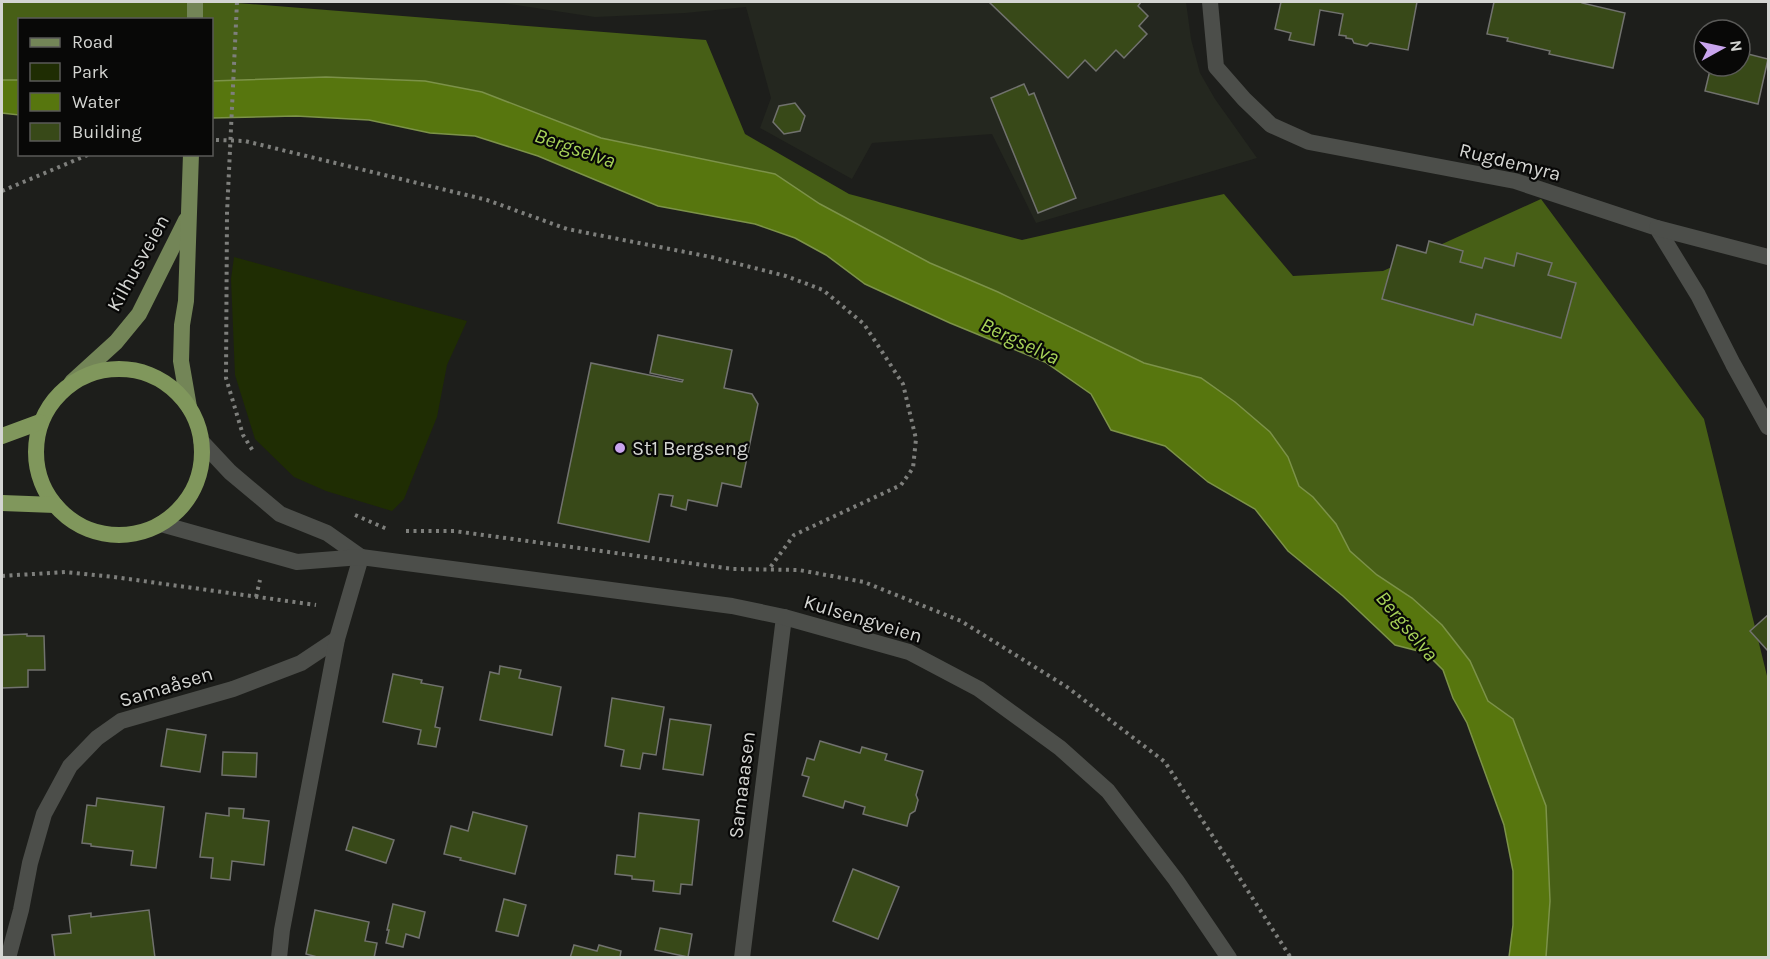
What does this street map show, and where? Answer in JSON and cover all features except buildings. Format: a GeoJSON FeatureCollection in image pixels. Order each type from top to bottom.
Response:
{"type":"FeatureCollection","features":[{"type":"Feature","properties":{"kind":"highway"},"geometry":{"type":"LineString","coordinates":[[123,368],[149,374],[172,387],[189,408],[197,424],[201,441],[201,465],[193,489],[179,509],[161,524],[139,533],[116,535],[92,531],[72,521],[55,505],[40,480],[35,451],[40,422],[53,400],[72,382],[97,371],[123,368]]}},
{"type":"Feature","properties":{"kind":"highway"},"geometry":{"type":"LineString","coordinates":[[2,436],[40,422]]}},
{"type":"Feature","properties":{"kind":"highway"},"geometry":{"type":"LineString","coordinates":[[2,503],[55,505]]}},
{"type":"Feature","properties":{"kind":"main road"},"geometry":{"type":"LineString","coordinates":[[195,2],[195,18]]}},
{"type":"Feature","properties":{"kind":"main road","name":"Kilhusveien"},"geometry":{"type":"LineString","coordinates":[[189,408],[181,361],[191,156]]}},
{"type":"Feature","properties":{"kind":"main road","name":"Kilhusveien"},"geometry":{"type":"LineString","coordinates":[[72,382],[116,342],[139,314],[189,214]]}},
{"type":"Feature","properties":{"kind":"street","name":"Rugdemyra"},"geometry":{"type":"LineString","coordinates":[[1210,2],[1216,67],[1271,125],[1309,142],[1515,182],[1657,228],[1768,257]]}},
{"type":"Feature","properties":{"kind":"street"},"geometry":{"type":"LineString","coordinates":[[1657,228],[1698,295],[1768,427]]}},
{"type":"Feature","properties":{"kind":"street","name":"Kulsengveien"},"geometry":{"type":"LineString","coordinates":[[201,441],[230,472],[280,514],[327,533],[361,557]]}},
{"type":"Feature","properties":{"kind":"street","name":"Kulsengveien"},"geometry":{"type":"LineString","coordinates":[[161,524],[297,562],[361,557],[732,606],[784,617],[909,651],[979,689],[1060,748],[1108,791],[1176,880],[1229,957]]}},
{"type":"Feature","properties":{"kind":"street"},"geometry":{"type":"LineString","coordinates":[[279,957],[282,930],[337,639],[361,557]]}},
{"type":"Feature","properties":{"kind":"street","name":"Samaaasen"},"geometry":{"type":"LineString","coordinates":[[742,957],[784,617]]}},
{"type":"Feature","properties":{"kind":"street","name":"Samaåsen"},"geometry":{"type":"LineString","coordinates":[[8,957],[44,814],[70,766],[97,738],[121,721],[233,689],[301,663],[337,639]]}},
{"type":"Feature","properties":{"kind":"path"},"geometry":{"type":"LineString","coordinates":[[237,2],[227,213],[226,378],[243,435],[255,453]]}},
{"type":"Feature","properties":{"kind":"path"},"geometry":{"type":"LineString","coordinates":[[213,140],[245,141],[475,197],[567,229],[711,257],[786,276],[823,290],[864,324],[903,384],[916,439],[913,468],[901,485],[794,535],[768,570]]}},
{"type":"Feature","properties":{"kind":"path"},"geometry":{"type":"LineString","coordinates":[[2,191],[85,156]]}},
{"type":"Feature","properties":{"kind":"path"},"geometry":{"type":"LineString","coordinates":[[352,513],[390,531]]}},
{"type":"Feature","properties":{"kind":"path"},"geometry":{"type":"LineString","coordinates":[[401,531],[454,531]]}},
{"type":"Feature","properties":{"kind":"path"},"geometry":{"type":"LineString","coordinates":[[2,576],[65,572],[346,609]]}},
{"type":"Feature","properties":{"kind":"shaded area"},"geometry":{"type":"Polygon","coordinates":[[[2,2],[224,2],[706,40],[745,134],[849,194],[1022,240],[1224,194],[1293,276],[1383,271],[1541,199],[1704,419],[1768,680],[1768,957],[1546,957],[1550,901],[1548,862],[1513,719],[1488,701],[1470,661],[1412,598],[1377,575],[1350,551],[1336,524],[1313,497],[1299,486],[1288,457],[1270,432],[1235,402],[1201,378],[1144,363],[998,292],[930,263],[820,204],[775,174],[601,138],[482,92],[425,81],[326,77],[213,81],[213,18],[18,18],[18,80],[2,80],[2,2]]]}},
{"type":"Feature","properties":{"kind":"shaded area"},"geometry":{"type":"Polygon","coordinates":[[[496,2],[1186,2],[1191,39],[1200,73],[1215,99],[1257,158],[1036,223],[992,134],[872,143],[852,179],[760,128],[771,98],[746,7],[685,13],[595,17],[496,2]]]}},
{"type":"Feature","properties":{"kind":"green space"},"geometry":{"type":"Polygon","coordinates":[[[234,257],[467,321],[447,365],[437,417],[404,499],[392,511],[326,491],[294,477],[255,439],[235,375],[231,279],[234,257]]]}},
{"type":"Feature","properties":{"kind":"water","name":"Bergselva"},"geometry":{"type":"Polygon","coordinates":[[[326,77],[425,81],[482,92],[601,138],[775,174],[820,204],[930,263],[998,292],[1144,363],[1201,378],[1235,402],[1270,432],[1288,457],[1299,486],[1313,497],[1336,524],[1350,551],[1377,575],[1412,598],[1442,625],[1470,661],[1488,701],[1513,719],[1546,806],[1550,901],[1546,957],[1509,957],[1513,925],[1513,871],[1504,825],[1467,723],[1453,698],[1443,670],[1426,653],[1395,645],[1343,596],[1288,551],[1255,509],[1208,482],[1165,446],[1111,430],[1091,394],[1045,362],[950,323],[865,284],[826,255],[795,238],[755,224],[658,206],[538,156],[475,136],[430,133],[369,120],[296,116],[213,118],[213,81],[326,77]]]}},
{"type":"Feature","properties":{"kind":"water"},"geometry":{"type":"Polygon","coordinates":[[[2,80],[18,80],[18,115],[2,113],[2,80]]]}},
{"type":"Feature","properties":{"kind":"place","name":"St1 Bergseng"},"geometry":{"type":"Point","coordinates":[620,448]}}]}
